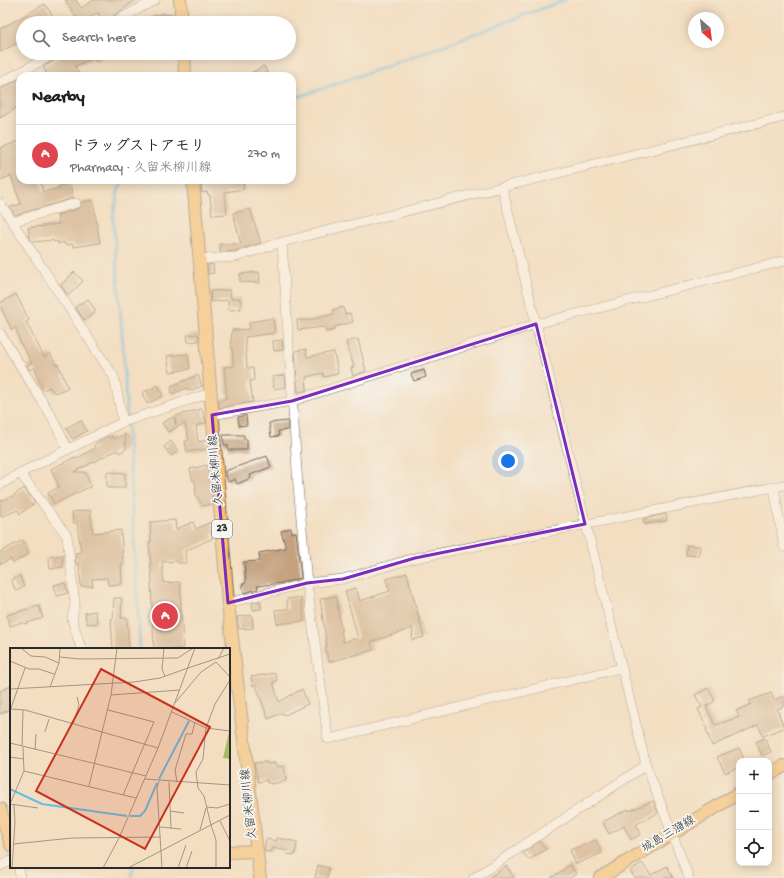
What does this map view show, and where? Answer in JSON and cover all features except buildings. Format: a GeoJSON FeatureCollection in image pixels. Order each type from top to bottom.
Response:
{"type":"FeatureCollection","features":[{"type":"Feature","properties":{"kind":"main road"},"geometry":{"type":"LineString","coordinates":[[180,0],[181,16]]}},
{"type":"Feature","properties":{"kind":"main road"},"geometry":{"type":"LineString","coordinates":[[184,60],[185,72]]}},
{"type":"Feature","properties":{"kind":"main road","name":"久留米柳川線"},"geometry":{"type":"LineString","coordinates":[[193,184],[198,259],[228,603],[260,878]]}},
{"type":"Feature","properties":{"kind":"main road"},"geometry":{"type":"LineString","coordinates":[[772,773],[784,766]]}},
{"type":"Feature","properties":{"kind":"main road","name":"城島三潴線"},"geometry":{"type":"LineString","coordinates":[[600,878],[737,794]]}},
{"type":"Feature","properties":{"kind":"main road"},"geometry":{"type":"LineString","coordinates":[[0,809],[10,842]]}},
{"type":"Feature","properties":{"kind":"main road"},"geometry":{"type":"LineString","coordinates":[[230,852],[256,851]]}},
{"type":"Feature","properties":{"kind":"street"},"geometry":{"type":"LineString","coordinates":[[125,16],[155,0]]}},
{"type":"Feature","properties":{"kind":"street"},"geometry":{"type":"LineString","coordinates":[[21,72],[43,60]]}},
{"type":"Feature","properties":{"kind":"street"},"geometry":{"type":"LineString","coordinates":[[0,83],[16,74]]}},
{"type":"Feature","properties":{"kind":"street"},"geometry":{"type":"LineString","coordinates":[[198,259],[236,257],[282,242],[784,117]]}},
{"type":"Feature","properties":{"kind":"street"},"geometry":{"type":"LineString","coordinates":[[502,187],[646,765],[689,878]]}},
{"type":"Feature","properties":{"kind":"street"},"geometry":{"type":"LineString","coordinates":[[0,203],[114,377],[124,422]]}},
{"type":"Feature","properties":{"kind":"street"},"geometry":{"type":"LineString","coordinates":[[12,222],[76,203]]}},
{"type":"Feature","properties":{"kind":"street"},"geometry":{"type":"LineString","coordinates":[[282,242],[298,486],[307,584],[328,739],[621,668]]}},
{"type":"Feature","properties":{"kind":"street"},"geometry":{"type":"LineString","coordinates":[[212,414],[292,401],[536,324],[784,261]]}},
{"type":"Feature","properties":{"kind":"street"},"geometry":{"type":"LineString","coordinates":[[0,333],[52,417],[67,448]]}},
{"type":"Feature","properties":{"kind":"street"},"geometry":{"type":"LineString","coordinates":[[0,485],[67,448],[124,422],[210,393]]}},
{"type":"Feature","properties":{"kind":"street"},"geometry":{"type":"LineString","coordinates":[[20,473],[67,536],[75,604],[72,620],[81,648]]}},
{"type":"Feature","properties":{"kind":"street"},"geometry":{"type":"LineString","coordinates":[[228,603],[307,584],[343,579],[415,558],[784,485]]}},
{"type":"Feature","properties":{"kind":"street"},"geometry":{"type":"LineString","coordinates":[[774,487],[784,547]]}},
{"type":"Feature","properties":{"kind":"street"},"geometry":{"type":"LineString","coordinates":[[474,878],[646,765]]}},
{"type":"Feature","properties":{"kind":"street"},"geometry":{"type":"LineString","coordinates":[[0,866],[10,861]]}},
{"type":"Feature","properties":{"kind":"street"},"geometry":{"type":"LineString","coordinates":[[19,868],[20,878]]}},
{"type":"Feature","properties":{"kind":"highlighted area"},"geometry":{"type":"Polygon","coordinates":[[[536,324],[585,524],[415,558],[343,579],[307,583],[228,603],[212,415],[292,401],[536,324]]]}},
{"type":"Feature","properties":{"kind":"waterway"},"geometry":{"type":"LineString","coordinates":[[296,98],[402,61],[565,0]]}},
{"type":"Feature","properties":{"kind":"waterway"},"geometry":{"type":"LineString","coordinates":[[122,184],[119,188],[113,216],[123,346],[140,648]]}},
{"type":"Feature","properties":{"kind":"waterway"},"geometry":{"type":"LineString","coordinates":[[131,878],[133,868]]}},
{"type":"Feature","properties":{"kind":"place","name":"ドラッグストアモリ"},"geometry":{"type":"Point","coordinates":[165,616]}}]}
